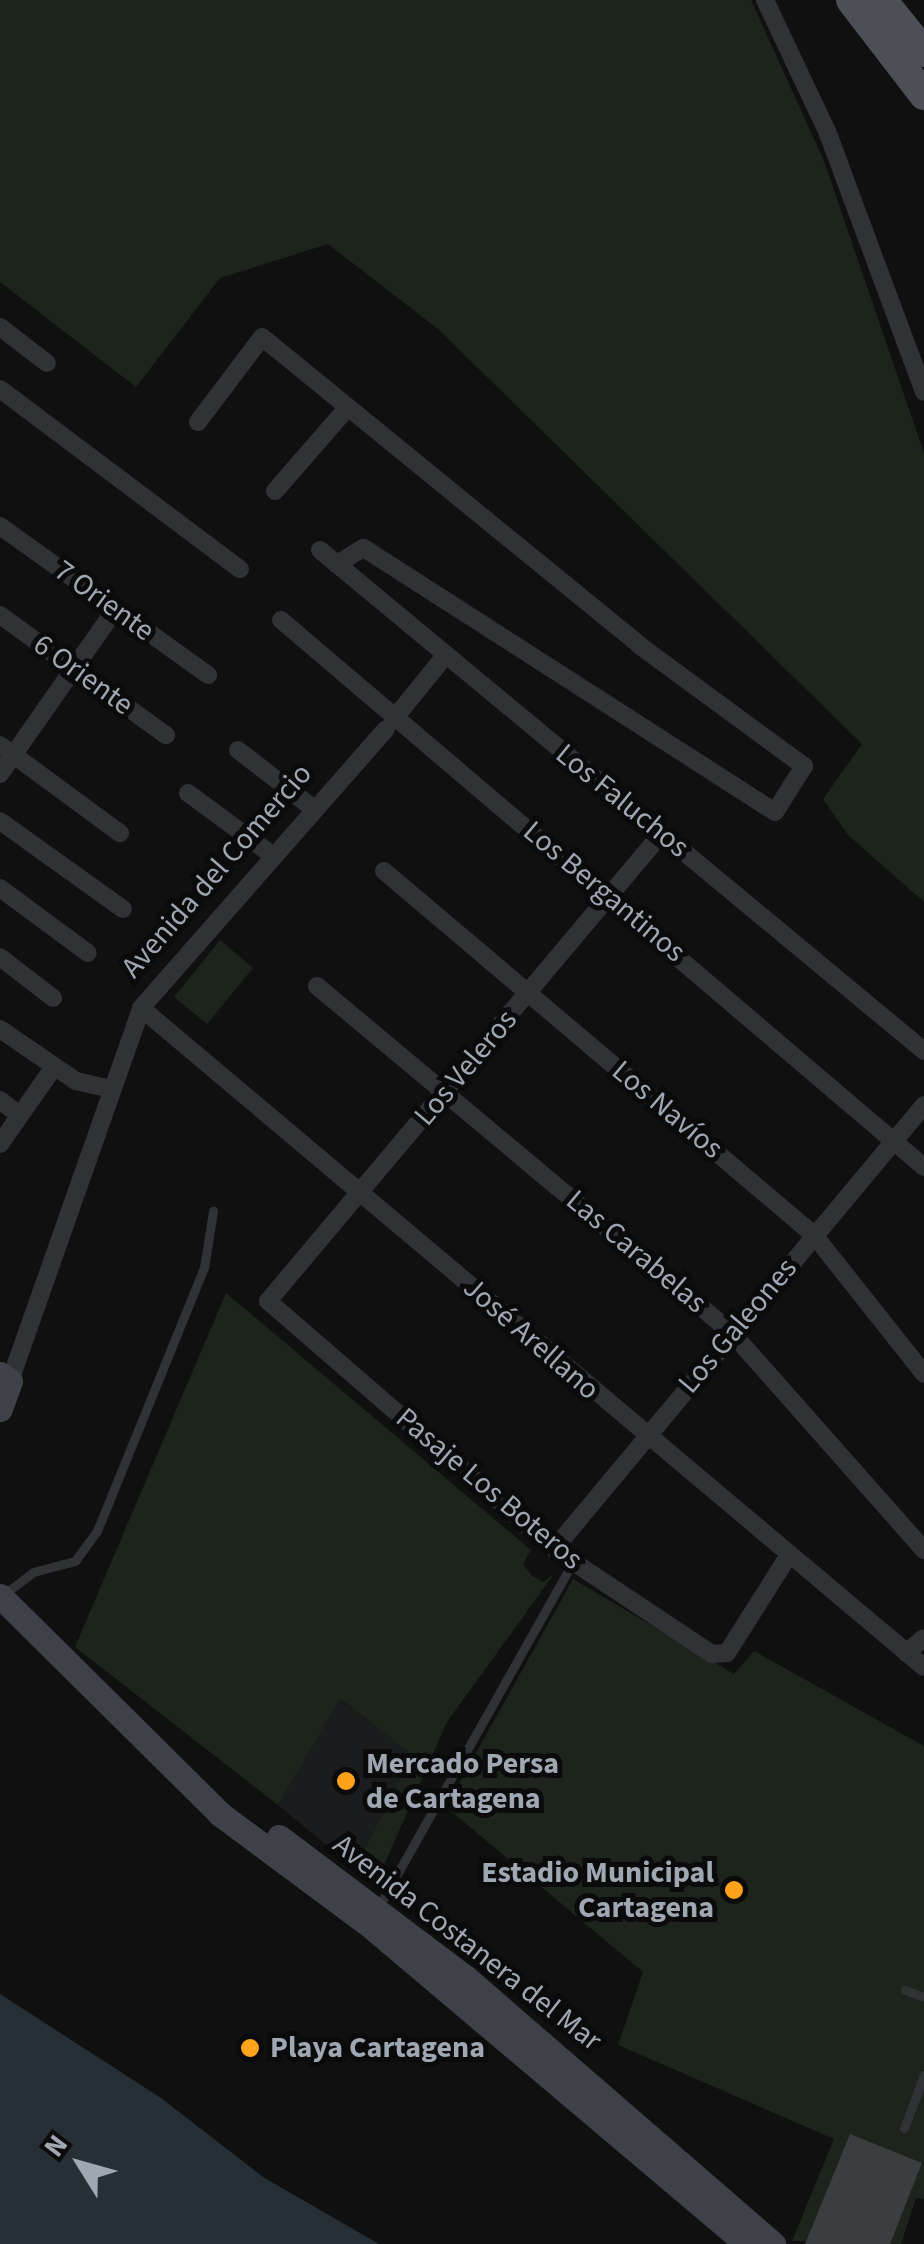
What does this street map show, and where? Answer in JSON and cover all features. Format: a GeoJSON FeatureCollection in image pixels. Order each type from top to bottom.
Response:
{"type":"FeatureCollection","features":[{"type":"Feature","properties":{"kind":"main road"},"geometry":{"type":"LineString","coordinates":[[851,0],[924,95]]}},
{"type":"Feature","properties":{"kind":"main road"},"geometry":{"type":"LineString","coordinates":[[882,0],[924,52]]}},
{"type":"Feature","properties":{"kind":"main road"},"geometry":{"type":"LineString","coordinates":[[911,0],[924,40]]}},
{"type":"Feature","properties":{"kind":"street"},"geometry":{"type":"LineString","coordinates":[[765,0],[828,130],[924,392]]}},
{"type":"Feature","properties":{"kind":"street"},"geometry":{"type":"LineString","coordinates":[[0,327],[47,363]]}},
{"type":"Feature","properties":{"kind":"street"},"geometry":{"type":"LineString","coordinates":[[198,422],[262,337],[639,645],[804,766],[775,812],[363,548],[337,564]]}},
{"type":"Feature","properties":{"kind":"street"},"geometry":{"type":"LineString","coordinates":[[0,388],[240,570]]}},
{"type":"Feature","properties":{"kind":"street"},"geometry":{"type":"LineString","coordinates":[[275,491],[348,406]]}},
{"type":"Feature","properties":{"kind":"street","name":"7 Oriente"},"geometry":{"type":"LineString","coordinates":[[0,526],[208,675]]}},
{"type":"Feature","properties":{"kind":"street","name":"Los Faluchos"},"geometry":{"type":"LineString","coordinates":[[320,550],[924,1051]]}},
{"type":"Feature","properties":{"kind":"street"},"geometry":{"type":"LineString","coordinates":[[0,774],[6,750],[114,610]]}},
{"type":"Feature","properties":{"kind":"street","name":"6 Oriente"},"geometry":{"type":"LineString","coordinates":[[0,615],[166,735]]}},
{"type":"Feature","properties":{"kind":"street","name":"Los Bergantinos"},"geometry":{"type":"LineString","coordinates":[[281,620],[391,722],[609,896],[897,1137],[924,1168]]}},
{"type":"Feature","properties":{"kind":"street","name":"Avenida del Comercio"},"geometry":{"type":"LineString","coordinates":[[0,1409],[5,1378],[141,1008],[445,656]]}},
{"type":"Feature","properties":{"kind":"street"},"geometry":{"type":"LineString","coordinates":[[6,750],[120,833]]}},
{"type":"Feature","properties":{"kind":"street"},"geometry":{"type":"LineString","coordinates":[[238,750],[314,809]]}},
{"type":"Feature","properties":{"kind":"street"},"geometry":{"type":"LineString","coordinates":[[188,793],[272,854]]}},
{"type":"Feature","properties":{"kind":"street"},"geometry":{"type":"LineString","coordinates":[[0,821],[123,909]]}},
{"type":"Feature","properties":{"kind":"street","name":"Los Veleros"},"geometry":{"type":"LineString","coordinates":[[268,1301],[662,833]]}},
{"type":"Feature","properties":{"kind":"street","name":"Los Navíos"},"geometry":{"type":"LineString","coordinates":[[384,871],[814,1235],[924,1374]]}},
{"type":"Feature","properties":{"kind":"street"},"geometry":{"type":"LineString","coordinates":[[0,888],[88,953]]}},
{"type":"Feature","properties":{"kind":"street"},"geometry":{"type":"LineString","coordinates":[[0,957],[53,998]]}},
{"type":"Feature","properties":{"kind":"street","name":"Las Carabelas"},"geometry":{"type":"LineString","coordinates":[[317,986],[732,1333],[924,1550]]}},
{"type":"Feature","properties":{"kind":"street","name":"José Arellano"},"geometry":{"type":"LineString","coordinates":[[141,1008],[646,1437],[924,1667]]}},
{"type":"Feature","properties":{"kind":"street"},"geometry":{"type":"LineString","coordinates":[[0,1029],[54,1068],[112,1089]]}},
{"type":"Feature","properties":{"kind":"street"},"geometry":{"type":"LineString","coordinates":[[0,1144],[54,1068]]}},
{"type":"Feature","properties":{"kind":"street"},"geometry":{"type":"LineString","coordinates":[[0,1100],[18,1114]]}},
{"type":"Feature","properties":{"kind":"street","name":"Los Galeones"},"geometry":{"type":"LineString","coordinates":[[554,1549],[924,1105]]}},
{"type":"Feature","properties":{"kind":"street","name":"Pasaje Los Boteros"},"geometry":{"type":"LineString","coordinates":[[268,1301],[554,1549],[720,1657],[788,1555]]}},
{"type":"Feature","properties":{"kind":"street","name":"Avenida Costanera del Mar"},"geometry":{"type":"LineString","coordinates":[[1,1597],[100,1704],[198,1789],[562,2083],[746,2244]]}},
{"type":"Feature","properties":{"kind":"street"},"geometry":{"type":"LineString","coordinates":[[906,1653],[924,1638]]}},
{"type":"Feature","properties":{"kind":"street","name":"Avenida Costanera del Mar"},"geometry":{"type":"LineString","coordinates":[[198,1789],[229,1801],[378,1908],[774,2244]]}},
{"type":"Feature","properties":{"kind":"lane"},"geometry":{"type":"LineString","coordinates":[[1,1597],[33,1572],[75,1562],[97,1531],[204,1268],[213,1211]]}},
{"type":"Feature","properties":{"kind":"lane"},"geometry":{"type":"LineString","coordinates":[[378,1908],[573,1562]]}},
{"type":"Feature","properties":{"kind":"lane"},"geometry":{"type":"LineString","coordinates":[[906,1990],[924,1996]]}},
{"type":"Feature","properties":{"kind":"lane"},"geometry":{"type":"LineString","coordinates":[[904,2128],[924,2075]]}},
{"type":"Feature","properties":{"kind":"shaded area"},"geometry":{"type":"Polygon","coordinates":[[[0,0],[751,0],[824,161],[924,453],[924,902],[848,835],[823,799],[862,744],[438,329],[328,244],[220,278],[136,387],[0,282],[0,0]]]}},
{"type":"Feature","properties":{"kind":"shaded area"},"geometry":{"type":"Polygon","coordinates":[[[220,940],[253,968],[207,1024],[174,997],[220,940]]]}},
{"type":"Feature","properties":{"kind":"shaded area"},"geometry":{"type":"Polygon","coordinates":[[[226,1293],[531,1550],[523,1564],[532,1576],[543,1582],[554,1574],[447,1722],[377,1881],[354,1868],[413,1756],[340,1699],[278,1805],[75,1647],[226,1293]]]}},
{"type":"Feature","properties":{"kind":"shaded area","name":"Estadio Municipal Cartagena"},"geometry":{"type":"Polygon","coordinates":[[[573,1579],[734,1674],[754,1651],[924,1746],[924,2199],[916,2198],[901,2244],[792,2241],[834,2139],[618,2045],[643,1972],[446,1807],[573,1579]]]}},
{"type":"Feature","properties":{"kind":"shaded area","name":"Mercado Persa de Cartagena"},"geometry":{"type":"Polygon","coordinates":[[[339,1699],[413,1756],[354,1868],[278,1805],[339,1699]]]}},
{"type":"Feature","properties":{"kind":"shaded area"},"geometry":{"type":"Polygon","coordinates":[[[0,1994],[161,2098],[263,2177],[379,2244],[0,2244],[0,1994]]]}},
{"type":"Feature","properties":{"kind":"building"},"geometry":{"type":"Polygon","coordinates":[[[850,2134],[922,2163],[890,2244],[805,2244],[850,2134]]]}},
{"type":"Feature","properties":{"kind":"place","name":"Mercado Persa de Cartagena"},"geometry":{"type":"Point","coordinates":[346,1781]}},
{"type":"Feature","properties":{"kind":"place","name":"Estadio Municipal Cartagena"},"geometry":{"type":"Point","coordinates":[734,1890]}},
{"type":"Feature","properties":{"kind":"place","name":"Playa Cartagena"},"geometry":{"type":"Point","coordinates":[250,2048]}}]}
